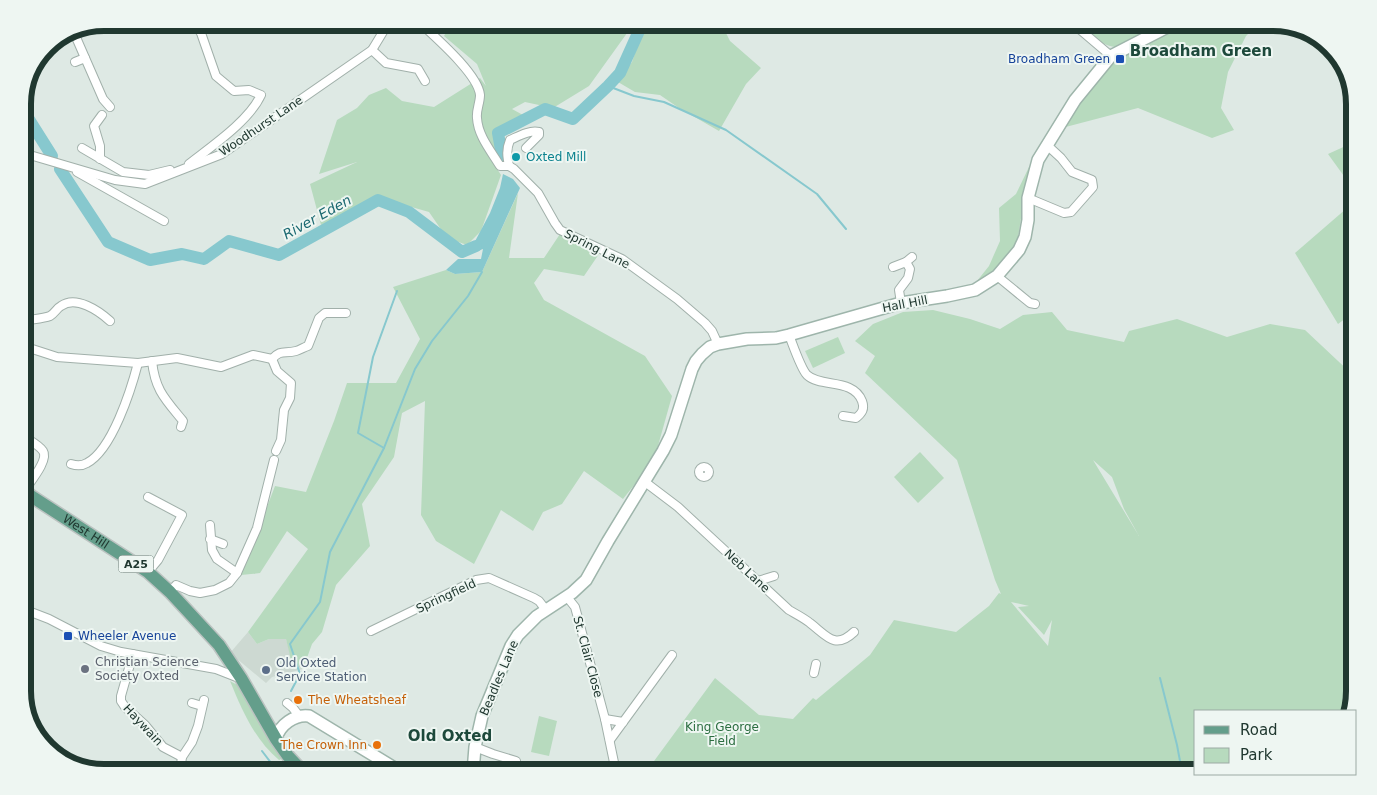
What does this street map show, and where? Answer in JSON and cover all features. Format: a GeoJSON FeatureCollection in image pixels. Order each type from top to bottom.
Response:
{"type":"FeatureCollection","features":[{"type":"Feature","properties":{"kind":"main road","name":"West Hill"},"geometry":{"type":"LineString","coordinates":[[31,495],[148,572],[170,592],[219,645],[230,661]]}},
{"type":"Feature","properties":{"kind":"main road","name":"A25"},"geometry":{"type":"LineString","coordinates":[[230,661],[276,739],[296,764]]}},
{"type":"Feature","properties":{"kind":"street"},"geometry":{"type":"LineString","coordinates":[[82,148],[123,172],[149,175],[184,168],[230,132],[257,104],[262,95],[249,90],[234,90],[216,76],[200,31]]}},
{"type":"Feature","properties":{"kind":"street","name":"Woodhurst Lane"},"geometry":{"type":"LineString","coordinates":[[31,155],[116,180],[145,184],[222,154],[372,50],[384,31]]}},
{"type":"Feature","properties":{"kind":"street","name":"Spring Lane"},"geometry":{"type":"LineString","coordinates":[[428,31],[455,57],[474,80],[480,94],[477,118],[482,138],[500,166],[509,166],[514,169],[538,194],[560,230],[622,259],[677,299],[705,323],[712,331],[718,344]]}},
{"type":"Feature","properties":{"kind":"street"},"geometry":{"type":"LineString","coordinates":[[1082,31],[1111,56],[1160,31]]}},
{"type":"Feature","properties":{"kind":"street"},"geometry":{"type":"LineString","coordinates":[[76,37],[103,99],[110,107]]}},
{"type":"Feature","properties":{"kind":"street"},"geometry":{"type":"LineString","coordinates":[[372,50],[386,63],[418,69],[425,82]]}},
{"type":"Feature","properties":{"kind":"street","name":"Hall Hill"},"geometry":{"type":"LineString","coordinates":[[645,482],[671,435],[686,386],[696,362],[710,347],[748,339],[790,336],[901,303],[975,290],[997,276],[1019,250],[1025,238],[1028,220],[1028,198],[1038,160],[1075,100],[1111,56]]}},
{"type":"Feature","properties":{"kind":"street"},"geometry":{"type":"LineString","coordinates":[[75,62],[85,58]]}},
{"type":"Feature","properties":{"kind":"street"},"geometry":{"type":"LineString","coordinates":[[100,159],[100,146],[94,126],[102,115]]}},
{"type":"Feature","properties":{"kind":"street"},"geometry":{"type":"LineString","coordinates":[[509,166],[506,156],[510,140],[522,134],[539,132],[540,135],[526,148]]}},
{"type":"Feature","properties":{"kind":"street"},"geometry":{"type":"LineString","coordinates":[[1028,198],[1064,212],[1071,212],[1093,187],[1092,180],[1072,172],[1048,146]]}},
{"type":"Feature","properties":{"kind":"street"},"geometry":{"type":"LineString","coordinates":[[64,165],[164,221]]}},
{"type":"Feature","properties":{"kind":"street"},"geometry":{"type":"LineString","coordinates":[[893,267],[909,260],[908,278],[898,290],[901,303]]}},
{"type":"Feature","properties":{"kind":"street"},"geometry":{"type":"LineString","coordinates":[[997,276],[1030,303],[1035,304]]}},
{"type":"Feature","properties":{"kind":"street"},"geometry":{"type":"LineString","coordinates":[[31,319],[48,316],[67,303],[79,303],[92,307],[110,321]]}},
{"type":"Feature","properties":{"kind":"street"},"geometry":{"type":"LineString","coordinates":[[272,360],[277,353],[285,351],[295,352],[308,346],[319,318],[325,313],[346,313]]}},
{"type":"Feature","properties":{"kind":"street"},"geometry":{"type":"LineString","coordinates":[[790,336],[806,375],[814,380],[848,388],[856,392],[862,399],[864,407],[861,414],[856,418],[843,416]]}},
{"type":"Feature","properties":{"kind":"street"},"geometry":{"type":"LineString","coordinates":[[31,349],[57,357],[138,363],[178,358],[221,366],[253,355],[272,360]]}},
{"type":"Feature","properties":{"kind":"street"},"geometry":{"type":"LineString","coordinates":[[272,360],[277,371],[292,385],[290,398],[284,410],[281,440],[276,451]]}},
{"type":"Feature","properties":{"kind":"street"},"geometry":{"type":"LineString","coordinates":[[152,361],[153,373],[160,392],[184,422]]}},
{"type":"Feature","properties":{"kind":"street"},"geometry":{"type":"LineString","coordinates":[[71,464],[79,466],[89,462],[109,439],[120,415],[138,363]]}},
{"type":"Feature","properties":{"kind":"street"},"geometry":{"type":"LineString","coordinates":[[31,441],[48,454],[31,483]]}},
{"type":"Feature","properties":{"kind":"street"},"geometry":{"type":"LineString","coordinates":[[170,592],[176,585],[200,593],[215,590],[229,584],[237,573],[257,528],[274,460]]}},
{"type":"Feature","properties":{"kind":"street","name":"Neb Lane"},"geometry":{"type":"LineString","coordinates":[[645,482],[678,507],[789,610],[833,641],[847,639],[854,632]]}},
{"type":"Feature","properties":{"kind":"street","name":"Beadles Lane"},"geometry":{"type":"LineString","coordinates":[[474,764],[475,747],[482,716],[515,639],[525,627],[546,610],[575,591],[586,580],[645,482]]}},
{"type":"Feature","properties":{"kind":"street"},"geometry":{"type":"LineString","coordinates":[[148,498],[182,515],[158,560],[148,572]]}},
{"type":"Feature","properties":{"kind":"street"},"geometry":{"type":"LineString","coordinates":[[158,514],[164,506]]}},
{"type":"Feature","properties":{"kind":"street"},"geometry":{"type":"LineString","coordinates":[[210,524],[212,550],[217,559],[237,573]]}},
{"type":"Feature","properties":{"kind":"street"},"geometry":{"type":"LineString","coordinates":[[210,539],[223,544]]}},
{"type":"Feature","properties":{"kind":"street"},"geometry":{"type":"LineString","coordinates":[[758,581],[774,576]]}},
{"type":"Feature","properties":{"kind":"street","name":"Springfield"},"geometry":{"type":"LineString","coordinates":[[371,632],[476,580],[485,578],[493,579],[534,598],[546,610]]}},
{"type":"Feature","properties":{"kind":"street","name":"St. Clair Close"},"geometry":{"type":"LineString","coordinates":[[567,597],[574,607],[578,618],[605,719],[614,764]]}},
{"type":"Feature","properties":{"kind":"street"},"geometry":{"type":"LineString","coordinates":[[31,614],[48,618],[101,646],[121,652],[218,669],[241,678]]}},
{"type":"Feature","properties":{"kind":"street","name":"Haywain"},"geometry":{"type":"LineString","coordinates":[[133,654],[121,701],[145,725],[163,747],[182,757]]}},
{"type":"Feature","properties":{"kind":"street"},"geometry":{"type":"LineString","coordinates":[[610,740],[672,655]]}},
{"type":"Feature","properties":{"kind":"street"},"geometry":{"type":"LineString","coordinates":[[218,669],[230,661]]}},
{"type":"Feature","properties":{"kind":"street"},"geometry":{"type":"LineString","coordinates":[[181,764],[182,757],[192,742],[198,726],[203,703],[192,704]]}},
{"type":"Feature","properties":{"kind":"street"},"geometry":{"type":"LineString","coordinates":[[287,703],[298,716]]}},
{"type":"Feature","properties":{"kind":"street"},"geometry":{"type":"LineString","coordinates":[[261,713],[276,723],[284,724]]}},
{"type":"Feature","properties":{"kind":"street"},"geometry":{"type":"LineString","coordinates":[[276,739],[284,724],[298,716],[309,716],[388,764]]}},
{"type":"Feature","properties":{"kind":"street"},"geometry":{"type":"LineString","coordinates":[[605,719],[623,722]]}},
{"type":"Feature","properties":{"kind":"street"},"geometry":{"type":"LineString","coordinates":[[475,747],[516,761]]}},
{"type":"Feature","properties":{"kind":"shaded area"},"geometry":{"type":"Polygon","coordinates":[[[248,632],[257,644],[269,639],[286,639],[292,660],[303,669],[272,677],[266,683],[230,653],[248,632]]]}},
{"type":"Feature","properties":{"kind":"green space"},"geometry":{"type":"Polygon","coordinates":[[[447,31],[629,31],[589,86],[553,108],[525,102],[512,109],[523,115],[500,127],[503,158],[492,161],[501,175],[481,231],[467,245],[447,238],[429,212],[387,200],[321,225],[310,184],[357,162],[319,174],[337,120],[357,108],[369,95],[386,88],[402,101],[434,107],[480,78],[486,86],[477,64],[444,36],[447,31]]]}},
{"type":"Feature","properties":{"kind":"green space"},"geometry":{"type":"Polygon","coordinates":[[[645,31],[725,31],[730,41],[761,68],[746,84],[719,131],[660,95],[635,92],[618,82],[632,62],[645,31]]]}},
{"type":"Feature","properties":{"kind":"green space"},"geometry":{"type":"Polygon","coordinates":[[[1087,31],[1251,31],[1246,36],[1228,72],[1221,108],[1234,130],[1212,138],[1138,108],[1058,129],[1111,56],[1117,60],[1120,47],[1108,45],[1087,31]]]}},
{"type":"Feature","properties":{"kind":"green space"},"geometry":{"type":"Polygon","coordinates":[[[1346,146],[1346,179],[1328,154],[1346,146]]]}},
{"type":"Feature","properties":{"kind":"green space"},"geometry":{"type":"Polygon","coordinates":[[[1032,165],[1027,180],[1017,244],[1000,268],[979,285],[977,281],[989,266],[1000,241],[999,208],[1016,194],[1029,167],[1032,165]]]}},
{"type":"Feature","properties":{"kind":"green space"},"geometry":{"type":"Polygon","coordinates":[[[518,193],[509,258],[544,258],[560,234],[599,254],[584,276],[544,269],[534,283],[544,300],[645,356],[672,396],[654,460],[623,499],[584,471],[562,504],[543,512],[533,531],[501,510],[474,564],[436,541],[421,515],[425,401],[402,413],[394,457],[362,504],[370,546],[336,585],[322,632],[312,644],[303,669],[291,660],[286,639],[269,639],[257,644],[248,632],[308,549],[287,531],[260,573],[241,575],[275,486],[306,492],[347,383],[396,383],[420,339],[393,287],[446,270],[455,274],[482,272],[518,193]]]}},
{"type":"Feature","properties":{"kind":"green space"},"geometry":{"type":"Polygon","coordinates":[[[1346,209],[1346,318],[1338,324],[1295,253],[1346,209]]]}},
{"type":"Feature","properties":{"kind":"green space","name":"King George Field"},"geometry":{"type":"Polygon","coordinates":[[[933,310],[1000,329],[1023,315],[1052,312],[1067,330],[1124,342],[1129,331],[1177,319],[1227,337],[1270,324],[1305,330],[1346,368],[1346,690],[1343,710],[1194,710],[1194,764],[652,764],[715,678],[759,715],[793,719],[813,698],[816,700],[870,655],[894,620],[956,632],[989,606],[999,593],[1001,594],[957,460],[865,373],[875,356],[855,341],[873,324],[903,312],[933,310]],[[1093,460],[1139,536],[1124,509],[1112,477],[1093,460]],[[1011,602],[1048,646],[1052,620],[1044,635],[1018,607],[1029,606],[1011,602]]]}},
{"type":"Feature","properties":{"kind":"green space"},"geometry":{"type":"Polygon","coordinates":[[[838,337],[845,353],[813,368],[805,351],[838,337]]]}},
{"type":"Feature","properties":{"kind":"green space"},"geometry":{"type":"Polygon","coordinates":[[[920,452],[944,478],[918,503],[894,477],[920,452]]]}},
{"type":"Feature","properties":{"kind":"green space"},"geometry":{"type":"Polygon","coordinates":[[[230,681],[241,687],[282,759],[279,760],[262,743],[244,713],[230,681]]]}},
{"type":"Feature","properties":{"kind":"green space"},"geometry":{"type":"Polygon","coordinates":[[[539,716],[557,721],[549,756],[531,752],[539,716]]]}},
{"type":"Feature","properties":{"kind":"water"},"geometry":{"type":"Polygon","coordinates":[[[503,174],[513,179],[520,188],[482,272],[455,274],[446,270],[458,259],[481,259],[483,249],[470,254],[462,252],[472,247],[490,213],[500,188],[503,174]]]}},
{"type":"Feature","properties":{"kind":"waterway","name":"River Eden"},"geometry":{"type":"LineString","coordinates":[[503,161],[498,133],[545,109],[573,119],[620,73],[639,31]]}},
{"type":"Feature","properties":{"kind":"waterway"},"geometry":{"type":"LineString","coordinates":[[608,86],[634,96],[664,102],[726,130],[817,194],[846,229]]}},
{"type":"Feature","properties":{"kind":"waterway","name":"River Eden"},"geometry":{"type":"LineString","coordinates":[[31,123],[52,156]]}},
{"type":"Feature","properties":{"kind":"waterway","name":"River Eden"},"geometry":{"type":"LineString","coordinates":[[60,169],[108,242],[150,260],[182,254],[204,259],[229,241],[279,255],[378,200],[409,212],[462,252],[476,246]]}},
{"type":"Feature","properties":{"kind":"waterway"},"geometry":{"type":"LineString","coordinates":[[291,691],[300,674],[290,644],[320,602],[330,552],[384,448],[415,369],[432,341],[468,296],[482,272]]}},
{"type":"Feature","properties":{"kind":"waterway"},"geometry":{"type":"LineString","coordinates":[[384,448],[358,433],[373,357],[397,291]]}},
{"type":"Feature","properties":{"kind":"waterway"},"geometry":{"type":"LineString","coordinates":[[1160,678],[1181,764]]}},
{"type":"Feature","properties":{"kind":"waterway"},"geometry":{"type":"LineString","coordinates":[[262,751],[272,764]]}},
{"type":"Feature","properties":{"kind":"place","name":"Broadham Green"},"geometry":{"type":"Point","coordinates":[1120,59]}},
{"type":"Feature","properties":{"kind":"place","name":"Oxted Mill"},"geometry":{"type":"Point","coordinates":[516,157]}},
{"type":"Feature","properties":{"kind":"place","name":"Wheeler Avenue"},"geometry":{"type":"Point","coordinates":[68,636]}},
{"type":"Feature","properties":{"kind":"place","name":"Christian Science Society Oxted"},"geometry":{"type":"Point","coordinates":[85,669]}},
{"type":"Feature","properties":{"kind":"place","name":"Old Oxted Service Station"},"geometry":{"type":"Point","coordinates":[266,670]}},
{"type":"Feature","properties":{"kind":"place","name":"The Wheatsheaf"},"geometry":{"type":"Point","coordinates":[298,700]}},
{"type":"Feature","properties":{"kind":"place","name":"The Crown Inn"},"geometry":{"type":"Point","coordinates":[377,745]}},
{"type":"Feature","properties":{"kind":"district","name":"Broadham Green"},"geometry":{"type":"Point","coordinates":[1201,51]}},
{"type":"Feature","properties":{"kind":"district","name":"Old Oxted"},"geometry":{"type":"Point","coordinates":[450,736]}}]}
